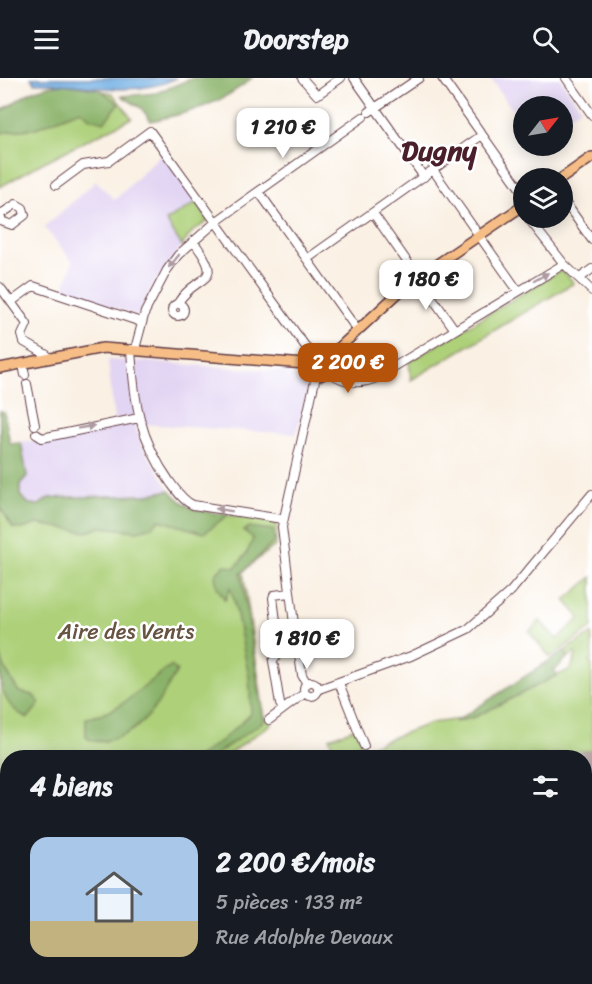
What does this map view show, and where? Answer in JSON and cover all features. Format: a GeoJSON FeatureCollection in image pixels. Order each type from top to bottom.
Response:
{"type":"FeatureCollection","features":[{"type":"Feature","properties":{"kind":"main road"},"geometry":{"type":"LineString","coordinates":[[573,170],[592,157]]}},
{"type":"Feature","properties":{"kind":"main road"},"geometry":{"type":"LineString","coordinates":[[305,363],[309,372],[316,376],[327,371],[328,358],[388,302],[396,300],[415,280],[513,214]]}},
{"type":"Feature","properties":{"kind":"main road"},"geometry":{"type":"LineString","coordinates":[[0,366],[23,364],[92,348],[133,349],[305,363]]}},
{"type":"Feature","properties":{"kind":"main road"},"geometry":{"type":"LineString","coordinates":[[305,363],[311,354],[318,352],[328,358]]}},
{"type":"Feature","properties":{"kind":"main road"},"geometry":{"type":"LineString","coordinates":[[0,366],[61,354]]}},
{"type":"Feature","properties":{"kind":"street"},"geometry":{"type":"LineString","coordinates":[[302,78],[317,95],[341,78]]}},
{"type":"Feature","properties":{"kind":"street"},"geometry":{"type":"LineString","coordinates":[[354,78],[370,113],[424,177]]}},
{"type":"Feature","properties":{"kind":"street"},"geometry":{"type":"LineString","coordinates":[[282,519],[190,504],[159,466],[142,432],[139,418],[133,349],[141,322],[167,270],[193,240],[419,78]]}},
{"type":"Feature","properties":{"kind":"street"},"geometry":{"type":"LineString","coordinates":[[442,78],[513,179]]}},
{"type":"Feature","properties":{"kind":"street"},"geometry":{"type":"LineString","coordinates":[[566,78],[592,115]]}},
{"type":"Feature","properties":{"kind":"street"},"geometry":{"type":"LineString","coordinates":[[56,185],[83,165],[109,161],[150,131],[311,354]]}},
{"type":"Feature","properties":{"kind":"street"},"geometry":{"type":"LineString","coordinates":[[308,259],[482,135]]}},
{"type":"Feature","properties":{"kind":"street"},"geometry":{"type":"LineString","coordinates":[[433,170],[518,291]]}},
{"type":"Feature","properties":{"kind":"street"},"geometry":{"type":"LineString","coordinates":[[259,192],[358,331]]}},
{"type":"Feature","properties":{"kind":"street"},"geometry":{"type":"LineString","coordinates":[[373,213],[415,280],[455,330]]}},
{"type":"Feature","properties":{"kind":"street"},"geometry":{"type":"LineString","coordinates":[[573,213],[592,240]]}},
{"type":"Feature","properties":{"kind":"street"},"geometry":{"type":"LineString","coordinates":[[536,228],[564,264],[592,291]]}},
{"type":"Feature","properties":{"kind":"street"},"geometry":{"type":"LineString","coordinates":[[178,303],[182,296],[205,280],[208,273],[208,262],[193,240]]}},
{"type":"Feature","properties":{"kind":"street"},"geometry":{"type":"LineString","coordinates":[[327,371],[342,380],[367,382],[564,264]]}},
{"type":"Feature","properties":{"kind":"street"},"geometry":{"type":"LineString","coordinates":[[580,278],[592,269]]}},
{"type":"Feature","properties":{"kind":"street"},"geometry":{"type":"LineString","coordinates":[[11,302],[33,286],[141,322]]}},
{"type":"Feature","properties":{"kind":"street"},"geometry":{"type":"LineString","coordinates":[[0,287],[27,324],[22,335],[24,342],[47,355]]}},
{"type":"Feature","properties":{"kind":"street"},"geometry":{"type":"LineString","coordinates":[[23,364],[25,375]]}},
{"type":"Feature","properties":{"kind":"street"},"geometry":{"type":"LineString","coordinates":[[268,720],[305,693],[307,684],[302,675],[294,624],[283,548],[282,519],[316,376]]}},
{"type":"Feature","properties":{"kind":"street"},"geometry":{"type":"LineString","coordinates":[[27,384],[36,429],[42,438],[139,418]]}},
{"type":"Feature","properties":{"kind":"street"},"geometry":{"type":"LineString","coordinates":[[305,693],[313,696],[319,689],[432,648],[468,629],[511,591],[592,494]]}},
{"type":"Feature","properties":{"kind":"street"},"geometry":{"type":"LineString","coordinates":[[283,709],[279,704],[273,661],[280,652],[273,598],[274,595],[290,593]]}},
{"type":"Feature","properties":{"kind":"street"},"geometry":{"type":"LineString","coordinates":[[277,626],[294,624]]}},
{"type":"Feature","properties":{"kind":"street"},"geometry":{"type":"LineString","coordinates":[[307,684],[313,682],[319,689]]}},
{"type":"Feature","properties":{"kind":"street"},"geometry":{"type":"LineString","coordinates":[[339,682],[364,746]]}},
{"type":"Feature","properties":{"kind":"shaded area"},"geometry":{"type":"Polygon","coordinates":[[[490,78],[560,78],[573,96],[513,96],[513,111],[490,78]]]}},
{"type":"Feature","properties":{"kind":"shaded area"},"geometry":{"type":"Polygon","coordinates":[[[573,97],[581,108],[573,113],[573,97]]]}},
{"type":"Feature","properties":{"kind":"shaded area"},"geometry":{"type":"Polygon","coordinates":[[[162,153],[197,202],[166,221],[182,246],[152,286],[139,316],[63,291],[73,262],[44,227],[96,181],[115,200],[162,153]]]}},
{"type":"Feature","properties":{"kind":"shaded area"},"geometry":{"type":"Polygon","coordinates":[[[108,360],[128,361],[135,416],[114,420],[108,360]]]}},
{"type":"Feature","properties":{"kind":"shaded area"},"geometry":{"type":"Polygon","coordinates":[[[135,361],[294,372],[296,381],[304,384],[308,389],[296,434],[142,424],[135,361]]]}},
{"type":"Feature","properties":{"kind":"shaded area"},"geometry":{"type":"Polygon","coordinates":[[[134,423],[142,445],[170,490],[146,495],[49,498],[34,506],[25,501],[19,488],[27,476],[21,443],[134,423]]]}},
{"type":"Feature","properties":{"kind":"green space"},"geometry":{"type":"Polygon","coordinates":[[[193,78],[252,78],[217,101],[179,115],[151,121],[141,108],[122,96],[156,93],[193,78]]]}},
{"type":"Feature","properties":{"kind":"green space"},"geometry":{"type":"Polygon","coordinates":[[[65,84],[101,90],[119,104],[104,122],[90,118],[80,110],[36,128],[0,133],[0,113],[38,89],[65,84]]]}},
{"type":"Feature","properties":{"kind":"green space"},"geometry":{"type":"Polygon","coordinates":[[[86,88],[112,93],[132,118],[42,163],[0,187],[0,111],[38,89],[86,88]]]}},
{"type":"Feature","properties":{"kind":"green space"},"geometry":{"type":"Polygon","coordinates":[[[197,202],[208,221],[192,232],[182,246],[166,221],[197,202]]]}},
{"type":"Feature","properties":{"kind":"green space"},"geometry":{"type":"Polygon","coordinates":[[[558,272],[564,272],[574,283],[411,380],[409,362],[558,272]]]}},
{"type":"Feature","properties":{"kind":"green space","name":"Aire des Vents"},"geometry":{"type":"Polygon","coordinates":[[[0,411],[4,412],[10,444],[21,443],[27,476],[20,484],[20,495],[29,504],[39,505],[49,498],[146,495],[170,490],[183,505],[190,509],[277,523],[276,545],[243,571],[264,714],[271,724],[234,750],[0,750],[0,411]]]}},
{"type":"Feature","properties":{"kind":"green space"},"geometry":{"type":"Polygon","coordinates":[[[0,411],[4,412],[10,444],[21,443],[27,476],[20,484],[20,495],[29,504],[39,505],[49,498],[146,495],[170,490],[189,507],[228,515],[204,533],[159,520],[152,527],[137,531],[101,527],[87,532],[37,524],[23,529],[13,528],[0,507],[0,411]]]}},
{"type":"Feature","properties":{"kind":"green space"},"geometry":{"type":"Polygon","coordinates":[[[249,527],[273,530],[274,542],[241,574],[264,721],[222,750],[208,750],[251,714],[249,677],[234,600],[230,588],[225,600],[217,587],[215,575],[225,565],[234,568],[243,558],[253,538],[244,531],[249,527]]]}},
{"type":"Feature","properties":{"kind":"green space"},"geometry":{"type":"Polygon","coordinates":[[[592,577],[592,628],[550,657],[529,632],[540,621],[557,639],[580,618],[565,600],[592,577]]]}},
{"type":"Feature","properties":{"kind":"green space"},"geometry":{"type":"Polygon","coordinates":[[[592,633],[592,659],[589,661],[592,665],[592,750],[366,750],[365,748],[431,723],[475,717],[571,669],[576,655],[575,653],[568,657],[564,651],[592,633]]]}},
{"type":"Feature","properties":{"kind":"green space"},"geometry":{"type":"Polygon","coordinates":[[[564,651],[568,657],[554,671],[558,675],[475,717],[455,722],[564,651]]]}},
{"type":"Feature","properties":{"kind":"green space"},"geometry":{"type":"Polygon","coordinates":[[[0,655],[6,671],[19,692],[33,695],[40,703],[28,718],[12,707],[7,700],[1,684],[0,655]]]}},
{"type":"Feature","properties":{"kind":"green space"},"geometry":{"type":"Polygon","coordinates":[[[171,666],[177,671],[158,703],[142,722],[122,736],[109,740],[97,742],[86,737],[86,718],[99,715],[121,704],[171,666]]]}},
{"type":"Feature","properties":{"kind":"green space"},"geometry":{"type":"Polygon","coordinates":[[[356,728],[362,744],[346,750],[334,750],[329,738],[356,728]]]}},
{"type":"Feature","properties":{"kind":"water"},"geometry":{"type":"Polygon","coordinates":[[[31,78],[177,78],[141,88],[124,89],[35,83],[31,78]]]}},
{"type":"Feature","properties":{"kind":"district","name":"Dugny"},"geometry":{"type":"Point","coordinates":[439,150]}}]}
